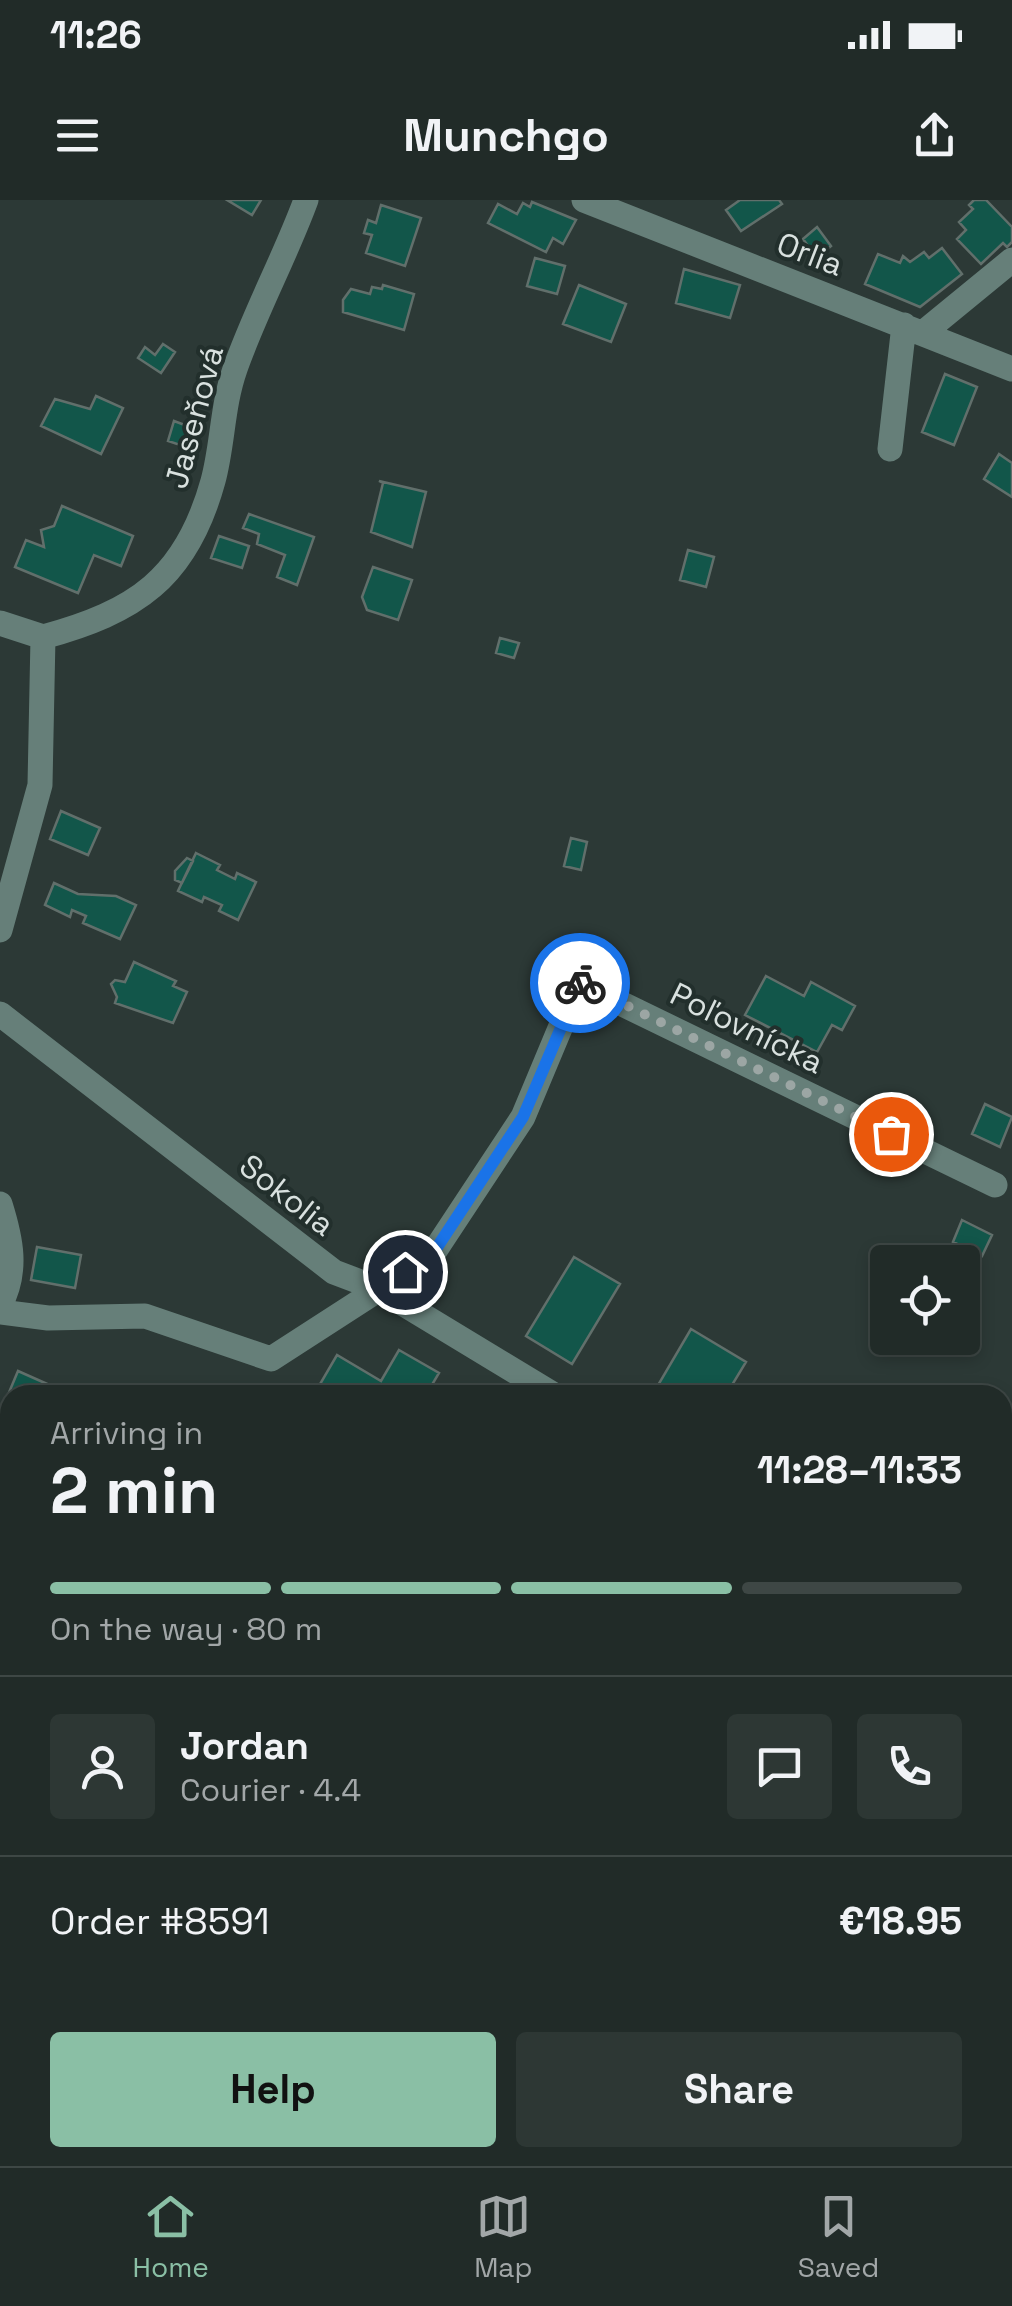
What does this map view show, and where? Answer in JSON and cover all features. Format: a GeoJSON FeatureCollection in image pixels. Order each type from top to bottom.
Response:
{"type":"FeatureCollection","features":[{"type":"Feature","properties":{"kind":"street","name":"Jaseňová"},"geometry":{"type":"LineString","coordinates":[[43,637],[111,617],[131,606],[153,588],[202,514],[235,370],[306,200]]}},
{"type":"Feature","properties":{"kind":"street","name":"Orlia"},"geometry":{"type":"LineString","coordinates":[[584,200],[1012,368]]}},
{"type":"Feature","properties":{"kind":"street"},"geometry":{"type":"LineString","coordinates":[[890,449],[914,329],[1012,260]]}},
{"type":"Feature","properties":{"kind":"street"},"geometry":{"type":"LineString","coordinates":[[0,622],[43,637],[40,786],[0,930]]}},
{"type":"Feature","properties":{"kind":"street","name":"Poľovnícka"},"geometry":{"type":"LineString","coordinates":[[0,1308],[48,1318],[145,1316],[271,1358],[432,1255],[523,1117],[579,983],[994,1185]]}},
{"type":"Feature","properties":{"kind":"street","name":"Sokolia"},"geometry":{"type":"LineString","coordinates":[[0,1014],[334,1272],[379,1289],[537,1385]]}},
{"type":"Feature","properties":{"kind":"street"},"geometry":{"type":"LineString","coordinates":[[0,1204],[13,1245],[8,1289],[0,1308]]}},
{"type":"Feature","properties":{"kind":"building"},"geometry":{"type":"Polygon","coordinates":[[[227,200],[261,200],[252,215],[227,200]]]}},
{"type":"Feature","properties":{"kind":"building"},"geometry":{"type":"Polygon","coordinates":[[[740,200],[779,200],[782,204],[741,231],[726,210],[740,200]]]}},
{"type":"Feature","properties":{"kind":"building"},"geometry":{"type":"Polygon","coordinates":[[[974,200],[986,200],[1012,227],[1012,242],[1007,247],[1003,243],[981,264],[957,239],[966,230],[959,222],[973,209],[969,205],[974,200]]]}},
{"type":"Feature","properties":{"kind":"building"},"geometry":{"type":"Polygon","coordinates":[[[532,202],[576,220],[563,244],[553,238],[546,252],[488,223],[498,204],[517,214],[523,203],[530,207],[532,202]]]}},
{"type":"Feature","properties":{"kind":"building"},"geometry":{"type":"Polygon","coordinates":[[[381,205],[421,218],[405,266],[366,253],[372,235],[364,233],[368,220],[376,223],[381,205]]]}},
{"type":"Feature","properties":{"kind":"building"},"geometry":{"type":"Polygon","coordinates":[[[817,227],[831,246],[817,258],[803,239],[817,227]]]}},
{"type":"Feature","properties":{"kind":"building"},"geometry":{"type":"Polygon","coordinates":[[[942,248],[962,274],[920,307],[865,284],[878,254],[900,263],[903,256],[910,262],[924,252],[929,258],[942,248]]]}},
{"type":"Feature","properties":{"kind":"building"},"geometry":{"type":"Polygon","coordinates":[[[535,258],[565,266],[557,294],[527,286],[535,258]]]}},
{"type":"Feature","properties":{"kind":"building"},"geometry":{"type":"Polygon","coordinates":[[[684,269],[740,285],[730,318],[676,303],[684,269]]]}},
{"type":"Feature","properties":{"kind":"building"},"geometry":{"type":"Polygon","coordinates":[[[383,285],[414,294],[404,330],[343,312],[343,300],[351,289],[370,294],[372,287],[382,289],[383,285]]]}},
{"type":"Feature","properties":{"kind":"building"},"geometry":{"type":"Polygon","coordinates":[[[579,285],[626,304],[611,342],[563,324],[579,285]]]}},
{"type":"Feature","properties":{"kind":"building"},"geometry":{"type":"Polygon","coordinates":[[[163,344],[175,352],[161,373],[138,358],[145,347],[155,355],[163,344]]]}},
{"type":"Feature","properties":{"kind":"building"},"geometry":{"type":"Polygon","coordinates":[[[945,374],[977,387],[954,445],[922,432],[945,374]]]}},
{"type":"Feature","properties":{"kind":"building"},"geometry":{"type":"Polygon","coordinates":[[[96,396],[123,408],[101,454],[41,426],[55,399],[90,409],[96,396]]]}},
{"type":"Feature","properties":{"kind":"building"},"geometry":{"type":"Polygon","coordinates":[[[174,421],[201,431],[195,450],[168,441],[174,421]]]}},
{"type":"Feature","properties":{"kind":"building"},"geometry":{"type":"Polygon","coordinates":[[[999,454],[1012,463],[1012,497],[984,479],[999,454]]]}},
{"type":"Feature","properties":{"kind":"building"},"geometry":{"type":"Polygon","coordinates":[[[379,481],[426,492],[412,547],[371,532],[383,483],[379,481]]]}},
{"type":"Feature","properties":{"kind":"building"},"geometry":{"type":"Polygon","coordinates":[[[62,506],[133,536],[121,566],[94,555],[78,593],[15,567],[26,540],[44,547],[41,530],[54,526],[62,506]]]}},
{"type":"Feature","properties":{"kind":"building"},"geometry":{"type":"Polygon","coordinates":[[[249,514],[314,537],[297,585],[277,577],[285,555],[257,544],[259,534],[243,528],[249,514]]]}},
{"type":"Feature","properties":{"kind":"building"},"geometry":{"type":"Polygon","coordinates":[[[219,536],[249,546],[242,568],[211,558],[219,536]]]}},
{"type":"Feature","properties":{"kind":"building"},"geometry":{"type":"Polygon","coordinates":[[[688,550],[714,557],[706,587],[680,580],[688,550]]]}},
{"type":"Feature","properties":{"kind":"building"},"geometry":{"type":"Polygon","coordinates":[[[373,567],[412,580],[398,620],[367,610],[362,597],[373,567]]]}},
{"type":"Feature","properties":{"kind":"building"},"geometry":{"type":"Polygon","coordinates":[[[500,638],[519,643],[514,658],[496,653],[500,638]]]}},
{"type":"Feature","properties":{"kind":"building"},"geometry":{"type":"Polygon","coordinates":[[[61,811],[100,828],[88,855],[50,839],[61,811]]]}},
{"type":"Feature","properties":{"kind":"building"},"geometry":{"type":"Polygon","coordinates":[[[571,838],[587,842],[581,870],[564,866],[571,838]]]}},
{"type":"Feature","properties":{"kind":"building"},"geometry":{"type":"Polygon","coordinates":[[[196,853],[220,865],[217,870],[235,879],[237,873],[256,882],[238,920],[219,911],[222,905],[204,897],[202,902],[178,891],[196,853]]]}},
{"type":"Feature","properties":{"kind":"building"},"geometry":{"type":"Polygon","coordinates":[[[187,858],[193,861],[182,883],[175,880],[175,871],[187,858]]]}},
{"type":"Feature","properties":{"kind":"building"},"geometry":{"type":"Polygon","coordinates":[[[54,883],[78,894],[116,896],[136,905],[120,939],[83,923],[86,916],[72,910],[70,917],[45,905],[54,883]]]}},
{"type":"Feature","properties":{"kind":"building"},"geometry":{"type":"Polygon","coordinates":[[[134,962],[176,981],[173,986],[187,992],[173,1023],[115,1003],[117,997],[111,984],[115,980],[125,982],[134,962]]]}},
{"type":"Feature","properties":{"kind":"building"},"geometry":{"type":"Polygon","coordinates":[[[766,976],[804,996],[811,982],[855,1006],[842,1030],[832,1025],[817,1052],[745,1015],[766,976]]]}},
{"type":"Feature","properties":{"kind":"building"},"geometry":{"type":"Polygon","coordinates":[[[985,1104],[1012,1117],[1000,1147],[972,1134],[985,1104]]]}},
{"type":"Feature","properties":{"kind":"building"},"geometry":{"type":"Polygon","coordinates":[[[962,1220],[992,1235],[982,1256],[980,1245],[953,1242],[962,1220]]]}},
{"type":"Feature","properties":{"kind":"building"},"geometry":{"type":"Polygon","coordinates":[[[37,1247],[81,1255],[75,1288],[31,1280],[37,1247]]]}},
{"type":"Feature","properties":{"kind":"building"},"geometry":{"type":"Polygon","coordinates":[[[574,1257],[620,1284],[572,1364],[526,1336],[574,1257]]]}},
{"type":"Feature","properties":{"kind":"building"},"geometry":{"type":"Polygon","coordinates":[[[691,1329],[746,1362],[732,1385],[658,1385],[691,1329]]]}},
{"type":"Feature","properties":{"kind":"building"},"geometry":{"type":"Polygon","coordinates":[[[399,1350],[439,1373],[432,1385],[320,1385],[337,1355],[381,1381],[399,1350]]]}},
{"type":"Feature","properties":{"kind":"building"},"geometry":{"type":"Polygon","coordinates":[[[18,1371],[50,1385],[12,1385],[18,1371]]]}},
{"type":"Feature","properties":{"kind":"way so far"},"geometry":{"type":"LineString","coordinates":[[580,983],[891,1134]]}},
{"type":"Feature","properties":{"kind":"route"},"geometry":{"type":"LineString","coordinates":[[405,1272],[432,1255],[523,1117],[580,983]]}}]}
